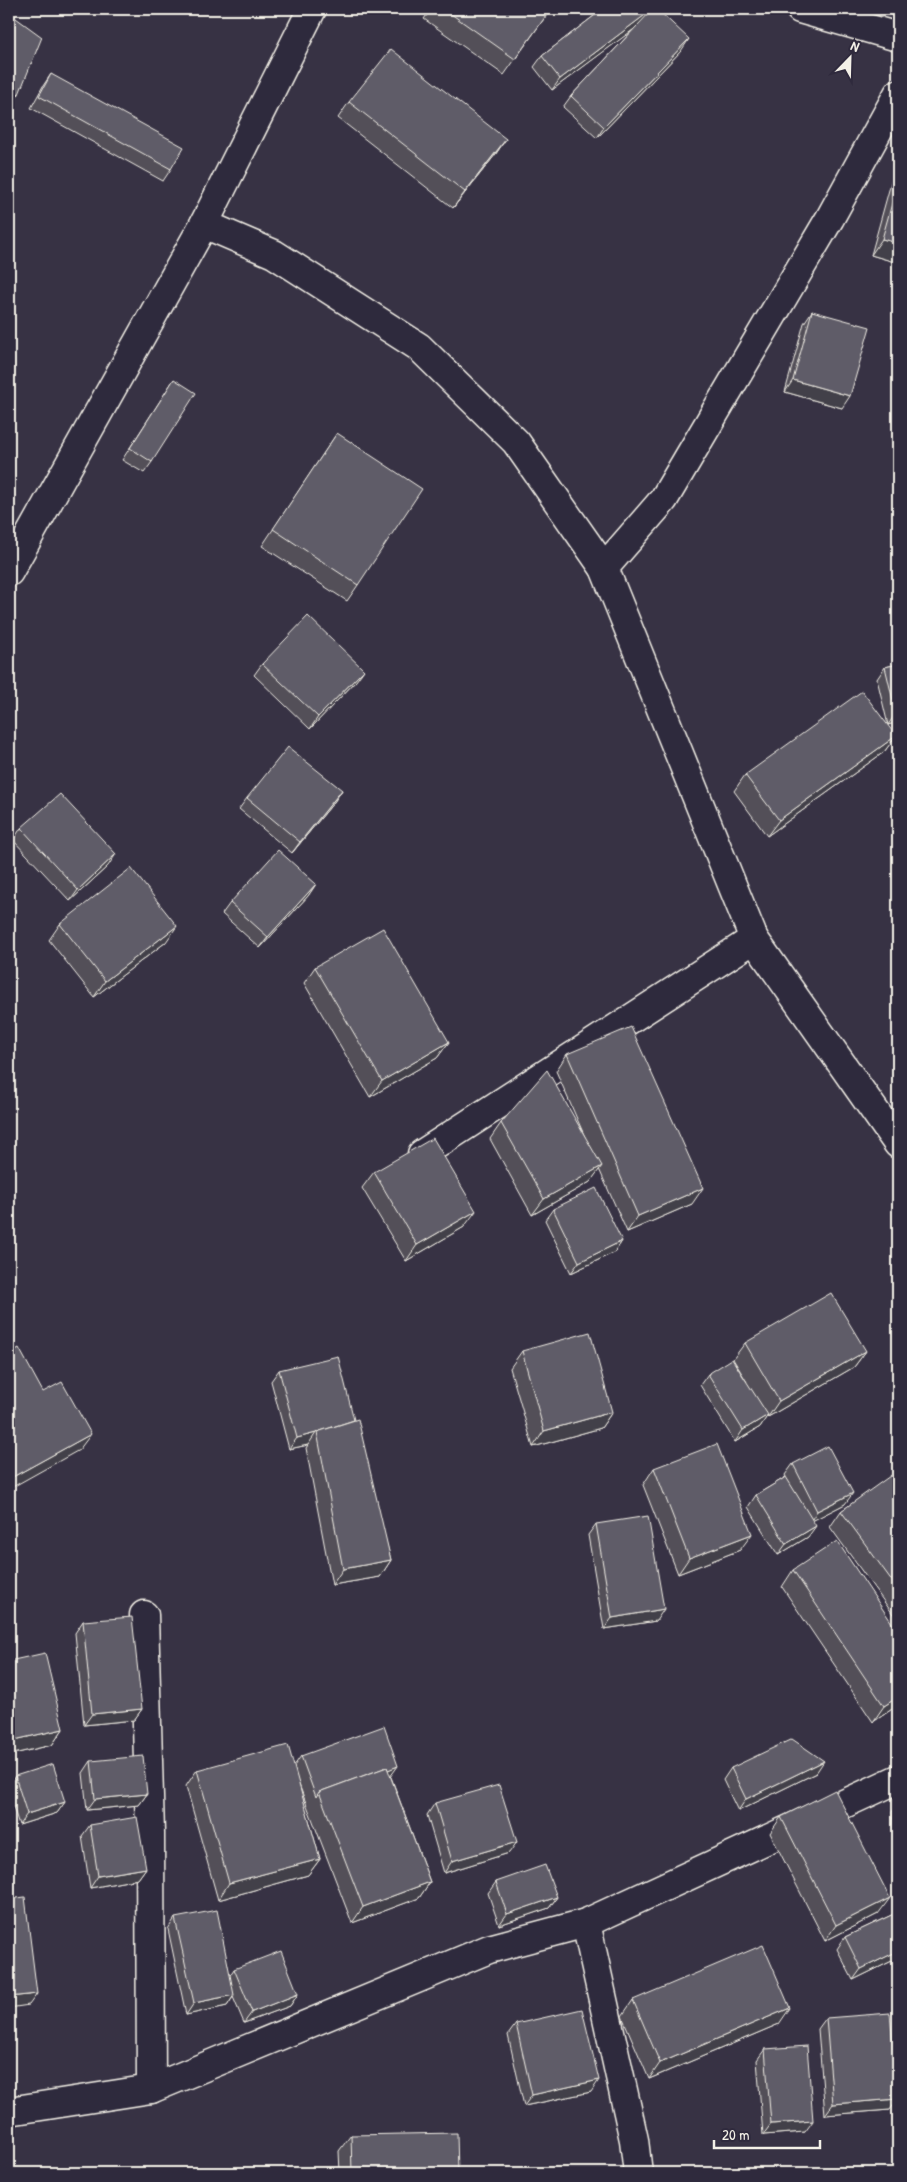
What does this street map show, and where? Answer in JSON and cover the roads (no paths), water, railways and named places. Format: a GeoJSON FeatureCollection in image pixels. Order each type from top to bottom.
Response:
{"type":"FeatureCollection","features":[{"type":"Feature","properties":{"kind":"street"},"geometry":{"type":"LineString","coordinates":[[9,572],[204,224],[312,9]]}},
{"type":"Feature","properties":{"kind":"street"},"geometry":{"type":"LineString","coordinates":[[800,9],[898,37]]}},
{"type":"Feature","properties":{"kind":"street"},"geometry":{"type":"LineString","coordinates":[[604,568],[664,499],[830,218],[898,94]]}},
{"type":"Feature","properties":{"kind":"street"},"geometry":{"type":"LineString","coordinates":[[204,224],[274,254],[419,347],[516,442],[604,568],[754,939],[898,1144]]}},
{"type":"Feature","properties":{"kind":"street"},"geometry":{"type":"LineString","coordinates":[[422,1154],[754,939]]}},
{"type":"Feature","properties":{"kind":"street"},"geometry":{"type":"LineString","coordinates":[[144,1615],[150,1833],[151,2089]]}},
{"type":"Feature","properties":{"kind":"street"},"geometry":{"type":"LineString","coordinates":[[9,2111],[151,2089],[489,1949],[586,1923],[898,1779]]}},
{"type":"Feature","properties":{"kind":"street"},"geometry":{"type":"LineString","coordinates":[[586,1923],[634,2140],[638,2173]]}}]}
